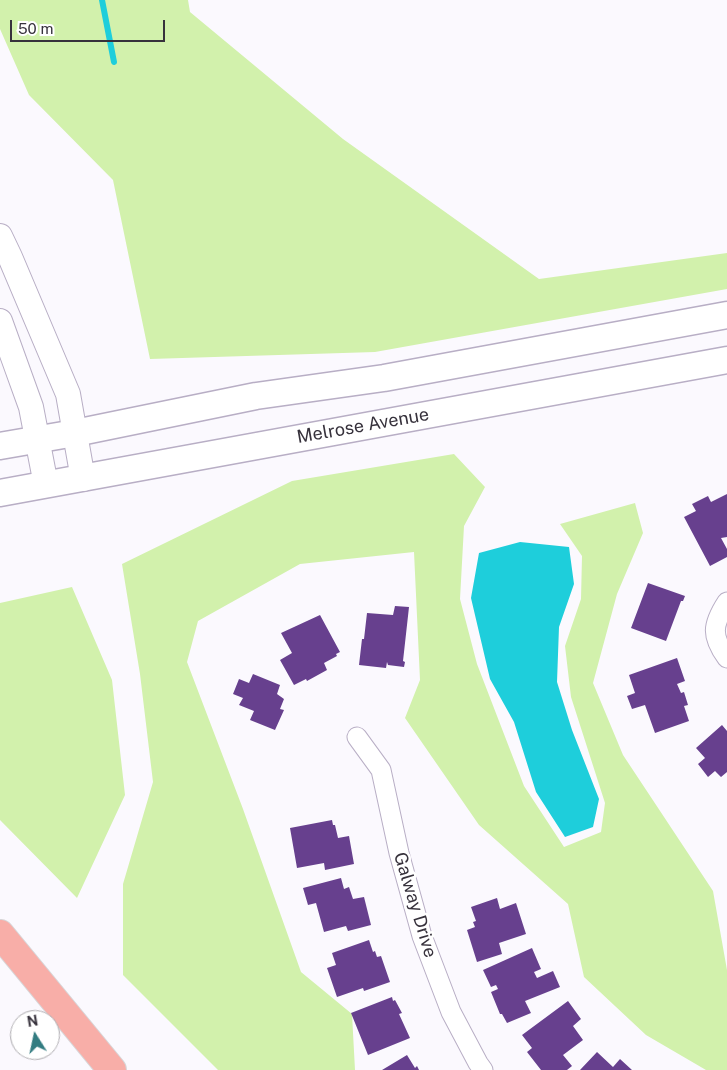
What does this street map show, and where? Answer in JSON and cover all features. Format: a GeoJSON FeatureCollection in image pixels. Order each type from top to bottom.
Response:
{"type":"FeatureCollection","features":[{"type":"Feature","properties":{"kind":"highway"},"geometry":{"type":"LineString","coordinates":[[0,934],[112,1070]]}},
{"type":"Feature","properties":{"kind":"main road"},"geometry":{"type":"LineString","coordinates":[[0,446],[256,396],[384,378],[727,315]]}},
{"type":"Feature","properties":{"kind":"main road","name":"Melrose Avenue"},"geometry":{"type":"LineString","coordinates":[[0,493],[727,360]]}},
{"type":"Feature","properties":{"kind":"street"},"geometry":{"type":"LineString","coordinates":[[0,236],[68,394],[83,478]]}},
{"type":"Feature","properties":{"kind":"street"},"geometry":{"type":"LineString","coordinates":[[0,321],[31,407],[46,486]]}},
{"type":"Feature","properties":{"kind":"street"},"geometry":{"type":"LineString","coordinates":[[727,602],[718,615],[714,630],[717,643],[727,658]]}},
{"type":"Feature","properties":{"kind":"street","name":"Galway Drive"},"geometry":{"type":"LineString","coordinates":[[357,737],[381,770],[399,853],[422,936],[451,1012],[483,1070]]}},
{"type":"Feature","properties":{"kind":"green space"},"geometry":{"type":"Polygon","coordinates":[[[0,0],[188,0],[190,12],[343,139],[539,279],[727,253],[727,289],[375,352],[150,359],[113,180],[29,95],[0,29],[0,0]]]}},
{"type":"Feature","properties":{"kind":"green space"},"geometry":{"type":"Polygon","coordinates":[[[454,454],[485,487],[464,526],[460,599],[477,664],[524,786],[564,847],[601,832],[605,803],[571,697],[565,646],[581,599],[582,556],[560,524],[635,503],[643,533],[617,594],[593,683],[623,755],[713,891],[727,970],[727,1070],[706,1070],[646,1035],[584,977],[568,904],[479,825],[405,718],[420,680],[414,552],[300,564],[198,621],[187,662],[243,809],[301,972],[352,1014],[355,1070],[218,1070],[123,975],[123,884],[153,782],[140,674],[122,564],[292,481],[454,454]]]}},
{"type":"Feature","properties":{"kind":"green space"},"geometry":{"type":"Polygon","coordinates":[[[72,587],[112,680],[125,795],[77,898],[0,820],[0,603],[72,587]]]}},
{"type":"Feature","properties":{"kind":"water"},"geometry":{"type":"Polygon","coordinates":[[[520,542],[569,547],[574,584],[559,627],[557,682],[572,730],[599,799],[593,827],[565,837],[536,792],[514,722],[490,679],[471,598],[479,553],[520,542]]]}},
{"type":"Feature","properties":{"kind":"building"},"geometry":{"type":"Polygon","coordinates":[[[727,494],[727,537],[721,538],[727,549],[727,557],[710,566],[684,517],[696,511],[692,504],[708,496],[711,502],[727,494]]]}},
{"type":"Feature","properties":{"kind":"building"},"geometry":{"type":"Polygon","coordinates":[[[648,583],[685,596],[683,601],[681,601],[666,641],[631,628],[648,583]]]}},
{"type":"Feature","properties":{"kind":"building"},"geometry":{"type":"Polygon","coordinates":[[[395,606],[409,607],[404,667],[388,665],[387,662],[386,668],[359,665],[367,613],[393,615],[395,606]]]}},
{"type":"Feature","properties":{"kind":"building"},"geometry":{"type":"Polygon","coordinates":[[[320,615],[340,652],[336,654],[337,656],[324,663],[327,670],[307,681],[306,679],[294,685],[280,660],[292,653],[281,633],[320,615]]]}},
{"type":"Feature","properties":{"kind":"building"},"geometry":{"type":"Polygon","coordinates":[[[677,658],[685,681],[677,684],[681,693],[684,692],[688,705],[684,706],[689,721],[655,733],[645,705],[632,709],[627,696],[635,693],[629,675],[677,658]]]}},
{"type":"Feature","properties":{"kind":"building"},"geometry":{"type":"Polygon","coordinates":[[[253,674],[280,685],[277,694],[284,699],[280,709],[284,710],[275,730],[250,720],[254,711],[239,705],[243,698],[233,694],[239,679],[249,683],[253,674]]]}},
{"type":"Feature","properties":{"kind":"building"},"geometry":{"type":"Polygon","coordinates":[[[722,725],[727,731],[727,772],[721,777],[715,771],[708,777],[698,764],[705,758],[696,748],[722,725]]]}},
{"type":"Feature","properties":{"kind":"building"},"geometry":{"type":"Polygon","coordinates":[[[332,820],[338,838],[349,836],[354,864],[325,870],[324,863],[297,868],[290,828],[332,820]]]}},
{"type":"Feature","properties":{"kind":"building"},"geometry":{"type":"Polygon","coordinates":[[[341,878],[344,889],[349,887],[353,899],[364,897],[371,925],[348,931],[346,926],[324,932],[316,903],[308,905],[303,888],[341,878]]]}},
{"type":"Feature","properties":{"kind":"building"},"geometry":{"type":"Polygon","coordinates":[[[497,898],[500,909],[516,903],[526,934],[499,943],[502,954],[477,962],[467,930],[475,927],[473,922],[476,921],[471,907],[497,898]]]}},
{"type":"Feature","properties":{"kind":"building"},"geometry":{"type":"Polygon","coordinates":[[[369,940],[373,952],[375,951],[377,957],[381,956],[390,982],[364,991],[363,988],[337,997],[327,968],[336,965],[332,953],[369,940]]]}},
{"type":"Feature","properties":{"kind":"building"},"geometry":{"type":"Polygon","coordinates":[[[532,948],[541,969],[534,972],[537,978],[553,971],[560,987],[525,1001],[531,1013],[507,1023],[502,1014],[500,1014],[491,992],[498,989],[496,985],[491,987],[483,970],[532,948]]]}},
{"type":"Feature","properties":{"kind":"building"},"geometry":{"type":"Polygon","coordinates":[[[392,997],[402,1013],[399,1014],[410,1038],[368,1055],[351,1013],[392,997]]]}},
{"type":"Feature","properties":{"kind":"building"},"geometry":{"type":"Polygon","coordinates":[[[568,1001],[581,1019],[573,1026],[583,1040],[563,1055],[572,1066],[567,1070],[541,1070],[527,1052],[532,1048],[522,1035],[568,1001]]]}},
{"type":"Feature","properties":{"kind":"building"},"geometry":{"type":"Polygon","coordinates":[[[597,1052],[613,1067],[620,1059],[632,1070],[580,1070],[597,1052]]]}},
{"type":"Feature","properties":{"kind":"building"},"geometry":{"type":"Polygon","coordinates":[[[407,1055],[415,1068],[417,1066],[419,1070],[382,1070],[407,1055]]]}},
{"type":"Feature","properties":{"kind":"waterway"},"geometry":{"type":"LineString","coordinates":[[102,0],[114,62]]}}]}
